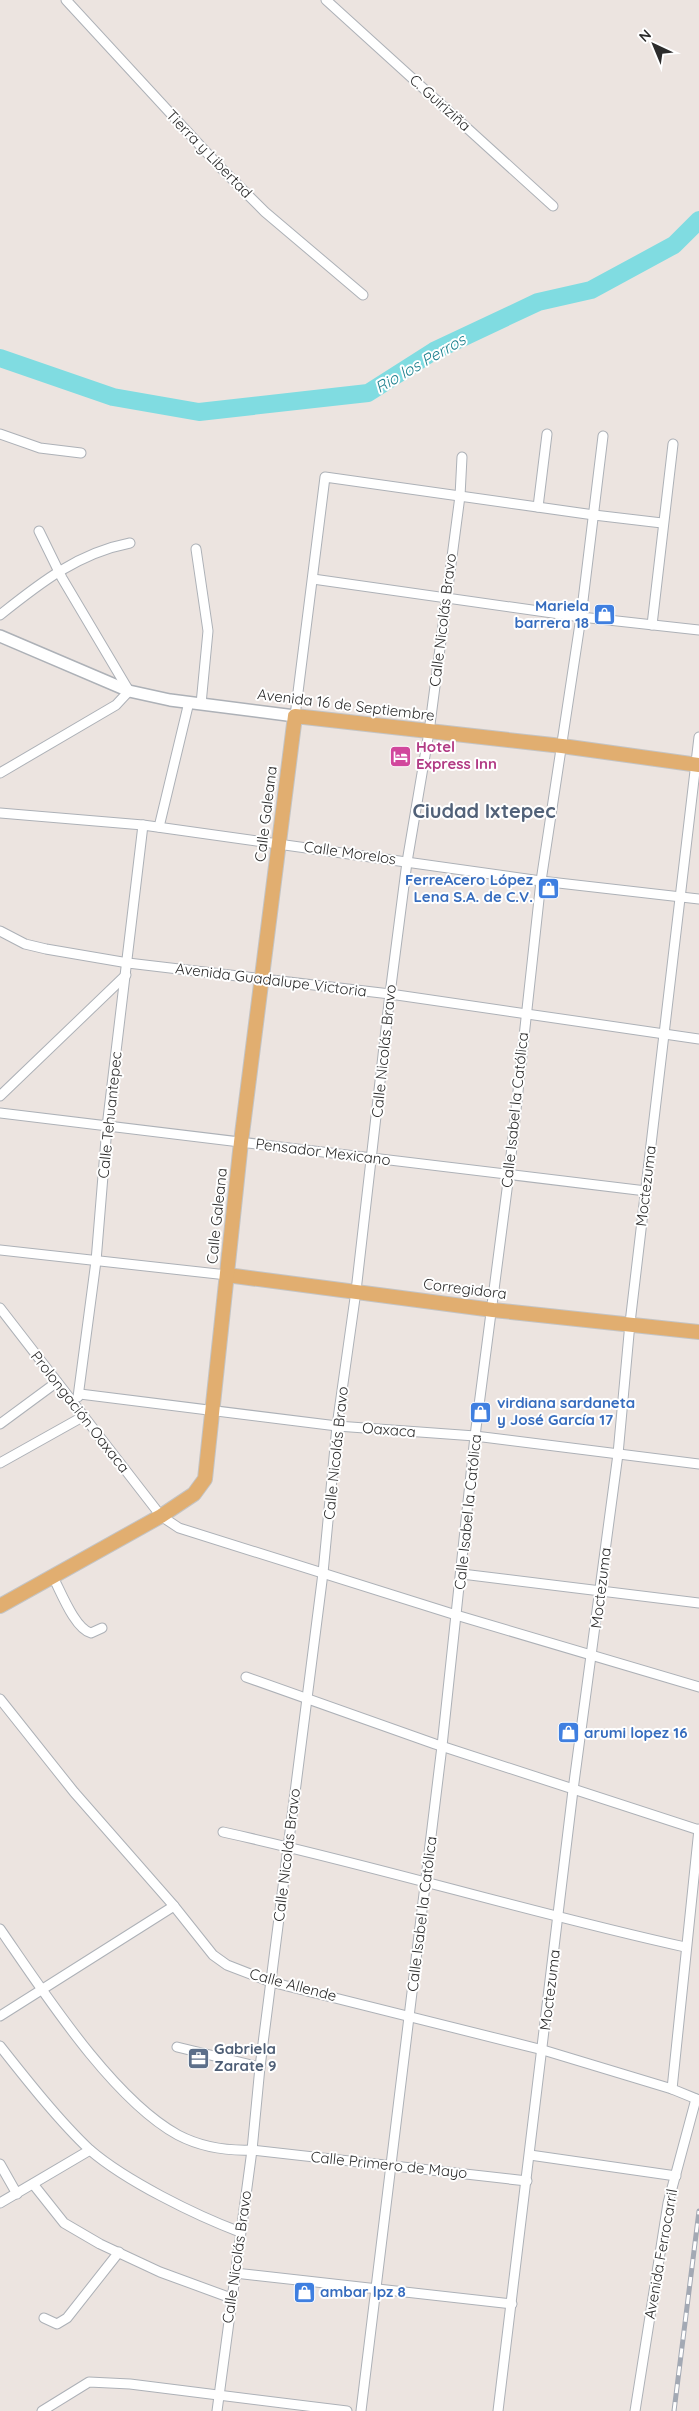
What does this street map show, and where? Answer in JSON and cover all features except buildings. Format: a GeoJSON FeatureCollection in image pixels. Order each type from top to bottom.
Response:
{"type":"FeatureCollection","features":[{"type":"Feature","properties":{"kind":"main road","name":"Avenida 16 de Septiembre"},"geometry":{"type":"LineString","coordinates":[[295,716],[562,746],[697,765]]}},
{"type":"Feature","properties":{"kind":"main road","name":"Calle Galeana"},"geometry":{"type":"LineString","coordinates":[[0,1606],[161,1516],[194,1494],[205,1479],[241,1142],[295,716]]}},
{"type":"Feature","properties":{"kind":"main road","name":"Corregidora"},"geometry":{"type":"LineString","coordinates":[[227,1275],[493,1310],[630,1323],[699,1332]]}},
{"type":"Feature","properties":{"kind":"street","name":"Tierra y Libertad"},"geometry":{"type":"LineString","coordinates":[[66,0],[219,166],[265,212],[363,295]]}},
{"type":"Feature","properties":{"kind":"street","name":"C. Guiriziña"},"geometry":{"type":"LineString","coordinates":[[326,0],[552,206]]}},
{"type":"Feature","properties":{"kind":"street"},"geometry":{"type":"LineString","coordinates":[[0,434],[40,448],[81,453]]}},
{"type":"Feature","properties":{"kind":"street"},"geometry":{"type":"LineString","coordinates":[[538,507],[547,434]]}},
{"type":"Feature","properties":{"kind":"street","name":"Calle Isabel la Católica"},"geometry":{"type":"LineString","coordinates":[[361,2411],[442,1746],[462,1574],[475,1436],[493,1310],[541,881],[581,618],[603,436]]}},
{"type":"Feature","properties":{"kind":"street"},"geometry":{"type":"LineString","coordinates":[[652,625],[662,522],[673,444]]}},
{"type":"Feature","properties":{"kind":"street","name":"Calle Nicolás Bravo"},"geometry":{"type":"LineString","coordinates":[[217,2411],[252,2150],[260,2067],[323,1573],[337,1426],[356,1291],[390,994],[407,862],[429,732],[460,496],[462,457]]}},
{"type":"Feature","properties":{"kind":"street"},"geometry":{"type":"LineString","coordinates":[[295,716],[325,477],[594,515],[662,522]]}},
{"type":"Feature","properties":{"kind":"street"},"geometry":{"type":"LineString","coordinates":[[0,773],[116,704],[129,691],[58,571],[39,531]]}},
{"type":"Feature","properties":{"kind":"street"},"geometry":{"type":"LineString","coordinates":[[0,616],[58,571],[103,550],[130,543]]}},
{"type":"Feature","properties":{"kind":"street"},"geometry":{"type":"LineString","coordinates":[[160,827],[195,703],[208,631],[196,549]]}},
{"type":"Feature","properties":{"kind":"street"},"geometry":{"type":"LineString","coordinates":[[313,579],[581,618],[699,630]]}},
{"type":"Feature","properties":{"kind":"street","name":"Avenida 16 de Septiembre"},"geometry":{"type":"LineString","coordinates":[[0,636],[129,691],[195,703],[295,716]]}},
{"type":"Feature","properties":{"kind":"street","name":"Moctezuma"},"geometry":{"type":"LineString","coordinates":[[498,2411],[573,1790],[593,1655],[618,1454],[630,1323],[699,737]]}},
{"type":"Feature","properties":{"kind":"street","name":"Calle Morelos"},"geometry":{"type":"LineString","coordinates":[[0,813],[160,827],[541,881],[699,899]]}},
{"type":"Feature","properties":{"kind":"street","name":"Calle Tehuantepec"},"geometry":{"type":"LineString","coordinates":[[74,1404],[80,1394],[96,1261],[107,1127],[143,825]]}},
{"type":"Feature","properties":{"kind":"street","name":"Avenida Guadalupe Victoria"},"geometry":{"type":"LineString","coordinates":[[0,931],[24,944],[128,963],[390,994],[699,1039]]}},
{"type":"Feature","properties":{"kind":"street"},"geometry":{"type":"LineString","coordinates":[[0,1096],[126,975]]}},
{"type":"Feature","properties":{"kind":"street","name":"Pensador Mexicano"},"geometry":{"type":"LineString","coordinates":[[0,1113],[646,1191]]}},
{"type":"Feature","properties":{"kind":"street"},"geometry":{"type":"LineString","coordinates":[[0,1250],[227,1275]]}},
{"type":"Feature","properties":{"kind":"street","name":"Prolongación Oaxaca"},"geometry":{"type":"LineString","coordinates":[[0,1308],[161,1516]]}},
{"type":"Feature","properties":{"kind":"street"},"geometry":{"type":"LineString","coordinates":[[0,1424],[57,1382]]}},
{"type":"Feature","properties":{"kind":"street","name":"Oaxaca"},"geometry":{"type":"LineString","coordinates":[[80,1394],[337,1426],[475,1436],[699,1464]]}},
{"type":"Feature","properties":{"kind":"street"},"geometry":{"type":"LineString","coordinates":[[0,1463],[84,1416]]}},
{"type":"Feature","properties":{"kind":"street"},"geometry":{"type":"LineString","coordinates":[[161,1516],[180,1528],[202,1537],[699,1687]]}},
{"type":"Feature","properties":{"kind":"street"},"geometry":{"type":"LineString","coordinates":[[462,1574],[699,1603]]}},
{"type":"Feature","properties":{"kind":"street"},"geometry":{"type":"LineString","coordinates":[[53,1577],[75,1618],[85,1631],[90,1633],[102,1628]]}},
{"type":"Feature","properties":{"kind":"street"},"geometry":{"type":"LineString","coordinates":[[246,1676],[442,1746],[699,1830],[685,1947],[672,2089]]}},
{"type":"Feature","properties":{"kind":"street","name":"Calle Allende"},"geometry":{"type":"LineString","coordinates":[[0,1699],[74,1792],[174,1906],[213,1955],[227,1966],[271,1982],[543,2050],[672,2089],[697,2100]]}},
{"type":"Feature","properties":{"kind":"street"},"geometry":{"type":"LineString","coordinates":[[223,1832],[289,1846],[425,1883],[685,1947]]}},
{"type":"Feature","properties":{"kind":"street"},"geometry":{"type":"LineString","coordinates":[[0,2016],[44,1990],[174,1906]]}},
{"type":"Feature","properties":{"kind":"street","name":"Calle Primero de Mayo"},"geometry":{"type":"LineString","coordinates":[[0,1929],[109,2075],[151,2117],[179,2135],[227,2150],[252,2150],[527,2181]]}},
{"type":"Feature","properties":{"kind":"street"},"geometry":{"type":"LineString","coordinates":[[0,2046],[90,2150],[123,2173],[169,2199],[240,2232]]}},
{"type":"Feature","properties":{"kind":"street"},"geometry":{"type":"LineString","coordinates":[[177,2047],[260,2067]]}},
{"type":"Feature","properties":{"kind":"street","name":"Avenida Ferrocarril"},"geometry":{"type":"LineString","coordinates":[[635,2411],[668,2203],[697,2100]]}},
{"type":"Feature","properties":{"kind":"street"},"geometry":{"type":"LineString","coordinates":[[0,2203],[90,2150]]}},
{"type":"Feature","properties":{"kind":"street"},"geometry":{"type":"LineString","coordinates":[[530,2155],[676,2176]]}},
{"type":"Feature","properties":{"kind":"street"},"geometry":{"type":"LineString","coordinates":[[0,2164],[17,2194]]}},
{"type":"Feature","properties":{"kind":"street"},"geometry":{"type":"LineString","coordinates":[[34,2184],[64,2223],[100,2244],[160,2272],[231,2298]]}},
{"type":"Feature","properties":{"kind":"street"},"geometry":{"type":"LineString","coordinates":[[44,2318],[57,2324],[67,2318],[120,2252]]}},
{"type":"Feature","properties":{"kind":"street"},"geometry":{"type":"LineString","coordinates":[[235,2273],[512,2304]]}},
{"type":"Feature","properties":{"kind":"street"},"geometry":{"type":"LineString","coordinates":[[42,2411],[88,2382],[130,2384],[347,2411]]}},
{"type":"Feature","properties":{"kind":"waterway","name":"Rio los Perros"},"geometry":{"type":"LineString","coordinates":[[0,358],[113,397],[199,412],[368,393],[434,351],[538,302],[591,290],[674,245],[699,220]]}},
{"type":"Feature","properties":{"kind":"railway"},"geometry":{"type":"LineString","coordinates":[[674,2411],[699,2211]]}},
{"type":"Feature","properties":{"kind":"place","name":"Mariela barrera 18"},"geometry":{"type":"Point","coordinates":[605,615]}},
{"type":"Feature","properties":{"kind":"place","name":"Hotel Express Inn"},"geometry":{"type":"Point","coordinates":[400,756]}},
{"type":"Feature","properties":{"kind":"place","name":"FerreAcero López Lena S.A. de C.V."},"geometry":{"type":"Point","coordinates":[549,889]}},
{"type":"Feature","properties":{"kind":"place","name":"virdiana sardaneta y José García 17"},"geometry":{"type":"Point","coordinates":[481,1412]}},
{"type":"Feature","properties":{"kind":"place","name":"arumi lopez 16"},"geometry":{"type":"Point","coordinates":[568,1733]}},
{"type":"Feature","properties":{"kind":"place","name":"Gabriela Zarate 9"},"geometry":{"type":"Point","coordinates":[198,2058]}},
{"type":"Feature","properties":{"kind":"place","name":"ambar lpz 8"},"geometry":{"type":"Point","coordinates":[304,2292]}},
{"type":"Feature","properties":{"kind":"district","name":"Ciudad Ixtepec"},"geometry":{"type":"Point","coordinates":[484,811]}}]}
